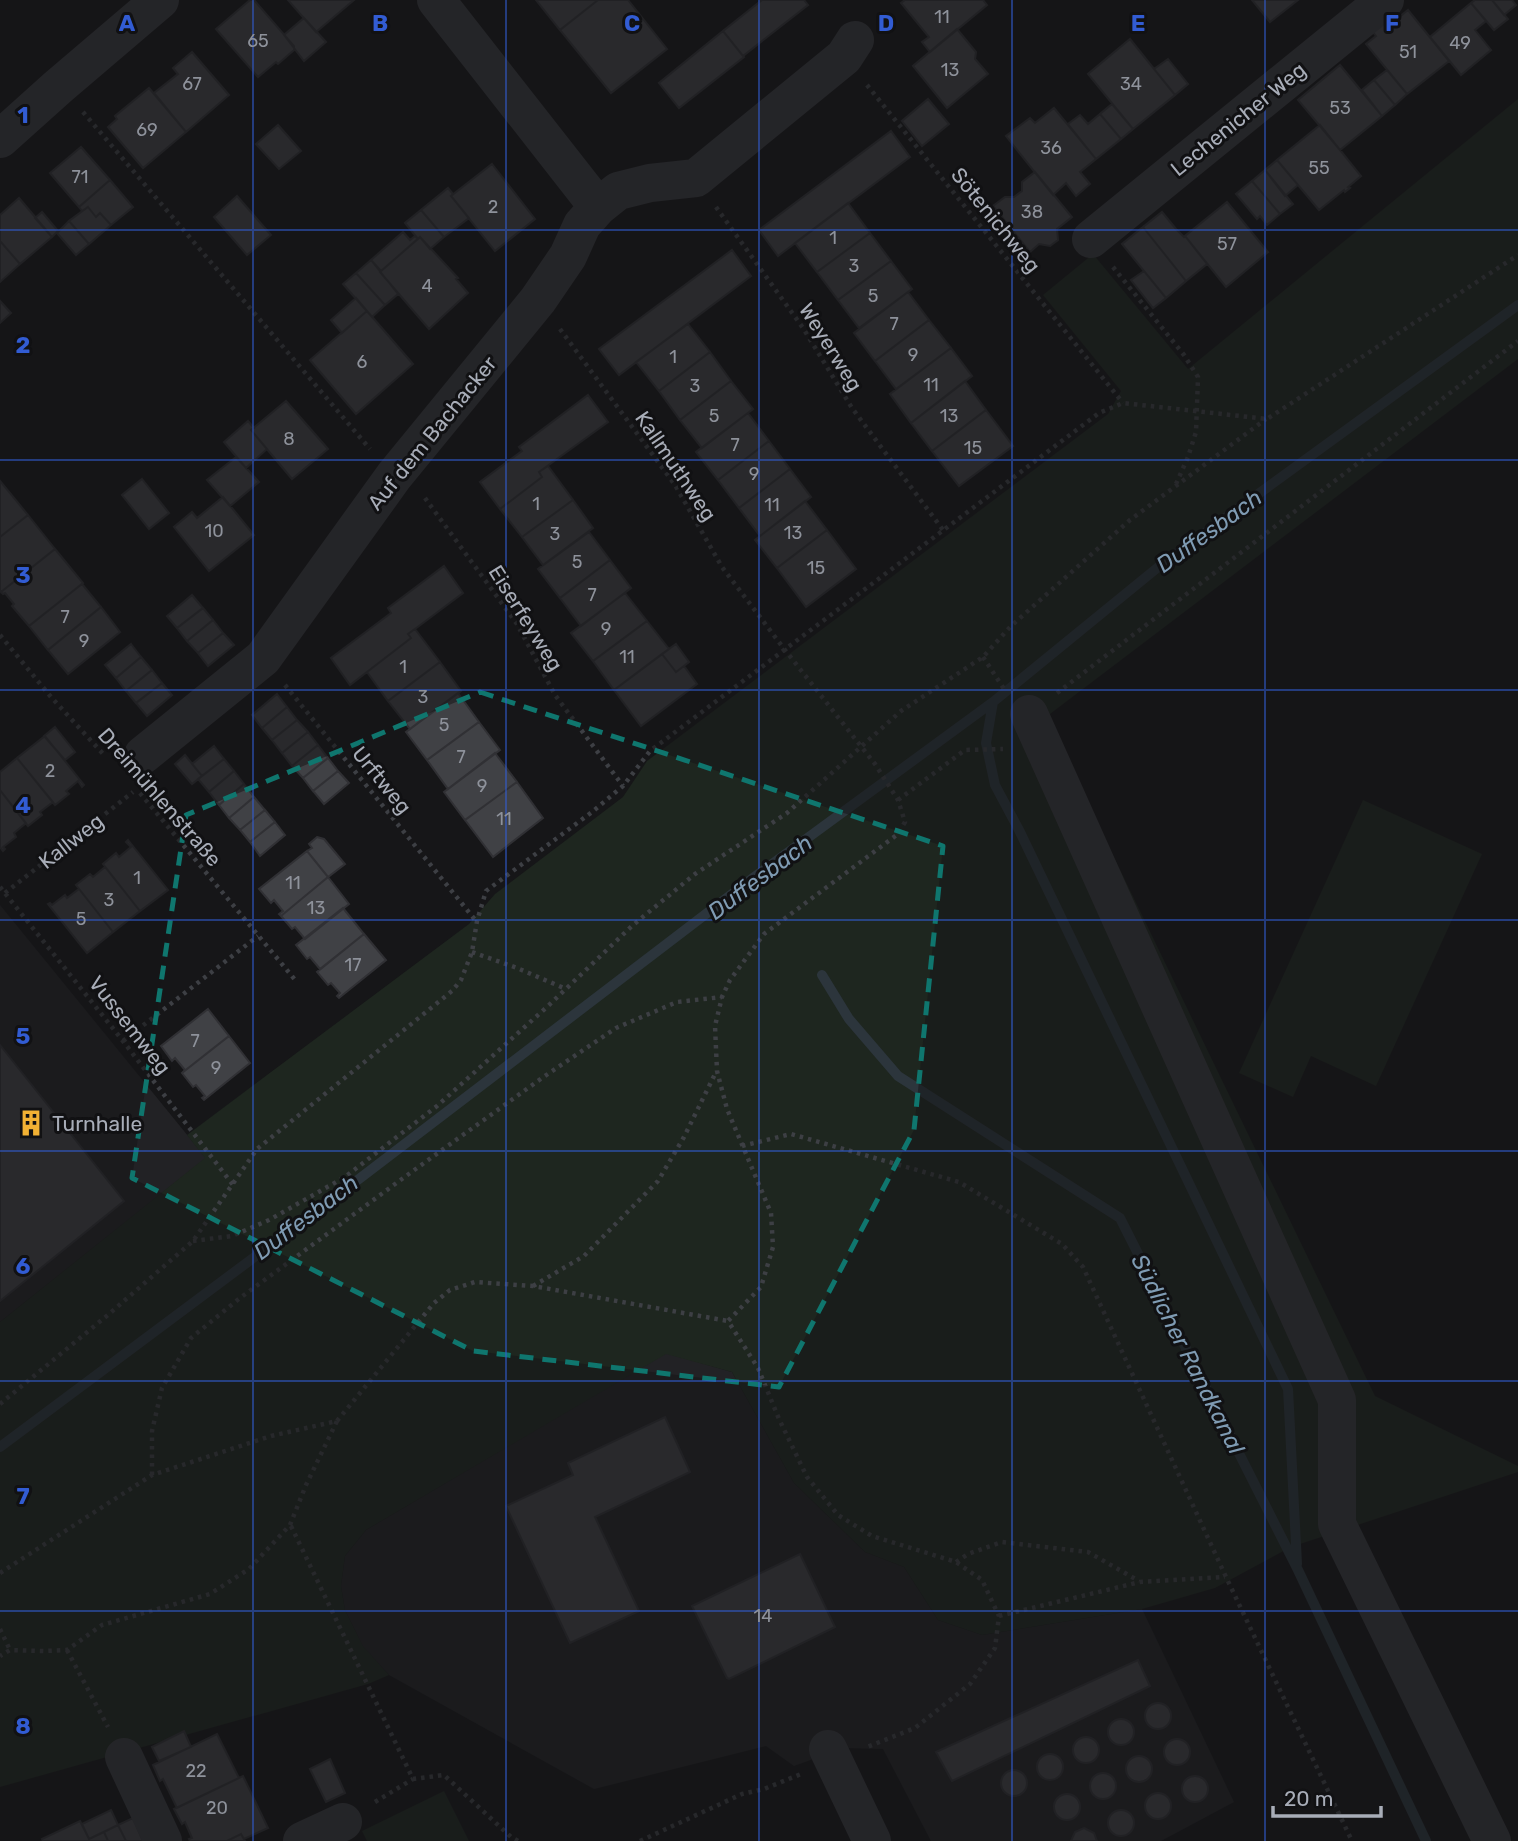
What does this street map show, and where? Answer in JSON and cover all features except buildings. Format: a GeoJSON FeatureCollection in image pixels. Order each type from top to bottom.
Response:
{"type":"FeatureCollection","features":[{"type":"Feature","properties":{"kind":"street"},"geometry":{"type":"LineString","coordinates":[[0,139],[160,0]]}},
{"type":"Feature","properties":{"kind":"street"},"geometry":{"type":"LineString","coordinates":[[436,0],[598,207]]}},
{"type":"Feature","properties":{"kind":"street","name":"Lechenicher Weg"},"geometry":{"type":"LineString","coordinates":[[1091,239],[1385,0]]}},
{"type":"Feature","properties":{"kind":"street"},"geometry":{"type":"LineString","coordinates":[[696,178],[849,48]]}},
{"type":"Feature","properties":{"kind":"street","name":"Auf dem Bachacker"},"geometry":{"type":"LineString","coordinates":[[263,658],[398,471],[538,300],[568,256],[582,225],[598,207],[618,191],[650,183],[696,178]]}},
{"type":"Feature","properties":{"kind":"street"},"geometry":{"type":"LineString","coordinates":[[130,769],[263,658]]}},
{"type":"Feature","properties":{"kind":"street"},"geometry":{"type":"LineString","coordinates":[[1029,714],[1337,1400],[1336,1524],[1492,1841]]}},
{"type":"Feature","properties":{"kind":"street"},"geometry":{"type":"LineString","coordinates":[[828,1749],[872,1841]]}},
{"type":"Feature","properties":{"kind":"street"},"geometry":{"type":"LineString","coordinates":[[124,1757],[163,1841]]}},
{"type":"Feature","properties":{"kind":"street"},"geometry":{"type":"LineString","coordinates":[[302,1841],[343,1822]]}},
{"type":"Feature","properties":{"kind":"path","name":"Sötenichweg"},"geometry":{"type":"LineString","coordinates":[[849,48],[1122,403]]}},
{"type":"Feature","properties":{"kind":"path","name":"Eiserfeyweg"},"geometry":{"type":"LineString","coordinates":[[80,108],[398,471],[517,624],[555,695],[624,786]]}},
{"type":"Feature","properties":{"kind":"path","name":"Weyerweg"},"geometry":{"type":"LineString","coordinates":[[696,178],[803,328],[852,408],[943,530]]}},
{"type":"Feature","properties":{"kind":"path"},"geometry":{"type":"LineString","coordinates":[[1091,239],[1184,355],[1198,377],[1196,432],[1174,487]]}},
{"type":"Feature","properties":{"kind":"path"},"geometry":{"type":"LineString","coordinates":[[193,1241],[232,1236],[269,1220],[345,1177],[437,1106],[633,925],[695,874],[787,813],[901,711],[983,657],[1011,626],[1130,520],[1267,419],[1518,255]]}},
{"type":"Feature","properties":{"kind":"path","name":"Kallmuthweg"},"geometry":{"type":"LineString","coordinates":[[538,300],[675,485],[722,567],[876,764],[898,800]]}},
{"type":"Feature","properties":{"kind":"path"},"geometry":{"type":"LineString","coordinates":[[729,1321],[761,1287],[773,1247],[771,1213],[727,1109],[717,1071],[715,1026],[722,997],[730,980],[764,934],[898,834],[905,822],[898,800],[965,751],[1003,750],[1019,743],[1029,714],[1518,341]]}},
{"type":"Feature","properties":{"kind":"path"},"geometry":{"type":"LineString","coordinates":[[0,1404],[193,1241],[257,1149],[452,991],[461,980],[472,952],[486,891],[624,786],[650,751],[1099,413],[1122,403],[1267,419]]}},
{"type":"Feature","properties":{"kind":"path","name":"Dreimühlenstraße"},"geometry":{"type":"LineString","coordinates":[[0,635],[51,697],[130,769],[258,936],[296,981]]}},
{"type":"Feature","properties":{"kind":"path"},"geometry":{"type":"LineString","coordinates":[[983,657],[992,670]]}},
{"type":"Feature","properties":{"kind":"path","name":"Urftweg"},"geometry":{"type":"LineString","coordinates":[[263,658],[477,921]]}},
{"type":"Feature","properties":{"kind":"path","name":"Kallweg"},"geometry":{"type":"LineString","coordinates":[[5,894],[130,769]]}},
{"type":"Feature","properties":{"kind":"path","name":"Vussemweg"},"geometry":{"type":"LineString","coordinates":[[0,887],[233,1185]]}},
{"type":"Feature","properties":{"kind":"path"},"geometry":{"type":"LineString","coordinates":[[123,1041],[258,936]]}},
{"type":"Feature","properties":{"kind":"path"},"geometry":{"type":"LineString","coordinates":[[472,952],[566,989]]}},
{"type":"Feature","properties":{"kind":"path"},"geometry":{"type":"LineString","coordinates":[[152,1475],[152,1432],[162,1388],[191,1338],[240,1298],[395,1184],[616,1028],[677,1002],[722,997]]}},
{"type":"Feature","properties":{"kind":"path"},"geometry":{"type":"LineString","coordinates":[[533,1286],[584,1256],[658,1181],[684,1137],[717,1071]]}},
{"type":"Feature","properties":{"kind":"path"},"geometry":{"type":"LineString","coordinates":[[742,1146],[791,1135],[959,1182],[1062,1244],[1083,1268],[1352,1841]]}},
{"type":"Feature","properties":{"kind":"path"},"geometry":{"type":"LineString","coordinates":[[0,1656],[10,1650],[67,1650],[102,1625],[210,1594],[249,1569],[290,1525],[337,1421],[434,1303],[450,1290],[475,1282],[533,1286],[729,1321],[758,1368],[807,1477],[838,1515],[872,1536],[956,1562],[982,1580],[999,1616],[1140,1581],[1226,1577]]}},
{"type":"Feature","properties":{"kind":"path"},"geometry":{"type":"LineString","coordinates":[[0,1573],[152,1475],[271,1436],[337,1421]]}},
{"type":"Feature","properties":{"kind":"path"},"geometry":{"type":"LineString","coordinates":[[290,1525],[413,1779]]}},
{"type":"Feature","properties":{"kind":"path"},"geometry":{"type":"LineString","coordinates":[[956,1562],[968,1554],[1002,1542],[1088,1552],[1140,1581]]}},
{"type":"Feature","properties":{"kind":"path"},"geometry":{"type":"LineString","coordinates":[[0,1629],[10,1650]]}},
{"type":"Feature","properties":{"kind":"path"},"geometry":{"type":"LineString","coordinates":[[67,1650],[124,1757]]}},
{"type":"Feature","properties":{"kind":"path"},"geometry":{"type":"LineString","coordinates":[[343,1822],[413,1779],[444,1775],[511,1837],[519,1841]]}},
{"type":"Feature","properties":{"kind":"highlighted area"},"geometry":{"type":"Polygon","coordinates":[[[480,692],[943,846],[914,1130],[779,1387],[473,1351],[132,1178],[186,815],[480,692]]]}},
{"type":"Feature","properties":{"kind":"shaded area"},"geometry":{"type":"Polygon","coordinates":[[[1518,99],[1518,359],[1046,717],[1375,1396],[1518,1466],[1518,1472],[1291,1547],[1215,1588],[1142,1609],[982,1635],[938,1620],[904,1567],[865,1552],[794,1483],[732,1372],[666,1354],[366,1530],[345,1556],[341,1586],[345,1610],[363,1646],[389,1675],[368,1684],[0,1787],[0,1322],[205,1158],[187,1135],[469,924],[495,894],[623,797],[647,761],[1108,414],[1121,391],[1043,295],[1093,254],[1188,369],[1518,99]]]}},
{"type":"Feature","properties":{"kind":"shaded area"},"geometry":{"type":"Polygon","coordinates":[[[1363,800],[1482,854],[1376,1086],[1311,1056],[1293,1097],[1239,1073],[1363,800]]]}},
{"type":"Feature","properties":{"kind":"shaded area"},"geometry":{"type":"Polygon","coordinates":[[[0,905],[206,1158],[0,1322],[0,905]]]}},
{"type":"Feature","properties":{"kind":"shaded area"},"geometry":{"type":"Polygon","coordinates":[[[666,1353],[732,1372],[794,1483],[865,1552],[904,1567],[938,1620],[982,1635],[1142,1609],[1234,1802],[1161,1841],[931,1841],[883,1749],[844,1748],[794,1766],[766,1746],[594,1789],[389,1675],[363,1647],[345,1610],[341,1586],[345,1556],[366,1530],[666,1353]]]}},
{"type":"Feature","properties":{"kind":"shaded area"},"geometry":{"type":"Polygon","coordinates":[[[444,1791],[469,1841],[367,1841],[362,1831],[444,1791]]]}},
{"type":"Feature","properties":{"kind":"waterway","name":"Duffesbach"},"geometry":{"type":"LineString","coordinates":[[0,1447],[359,1179],[753,878],[993,702],[1162,564],[1518,305]]}},
{"type":"Feature","properties":{"kind":"waterway"},"geometry":{"type":"LineString","coordinates":[[993,702],[986,743],[995,785],[1288,1389],[1297,1564]]}},
{"type":"Feature","properties":{"kind":"waterway","name":"Südlicher Randkanal"},"geometry":{"type":"LineString","coordinates":[[822,975],[849,1019],[898,1076],[1120,1218],[1298,1570],[1426,1841]]}},
{"type":"Feature","properties":{"kind":"place","name":"Turnhalle"},"geometry":{"type":"Point","coordinates":[31,1123]}}]}
